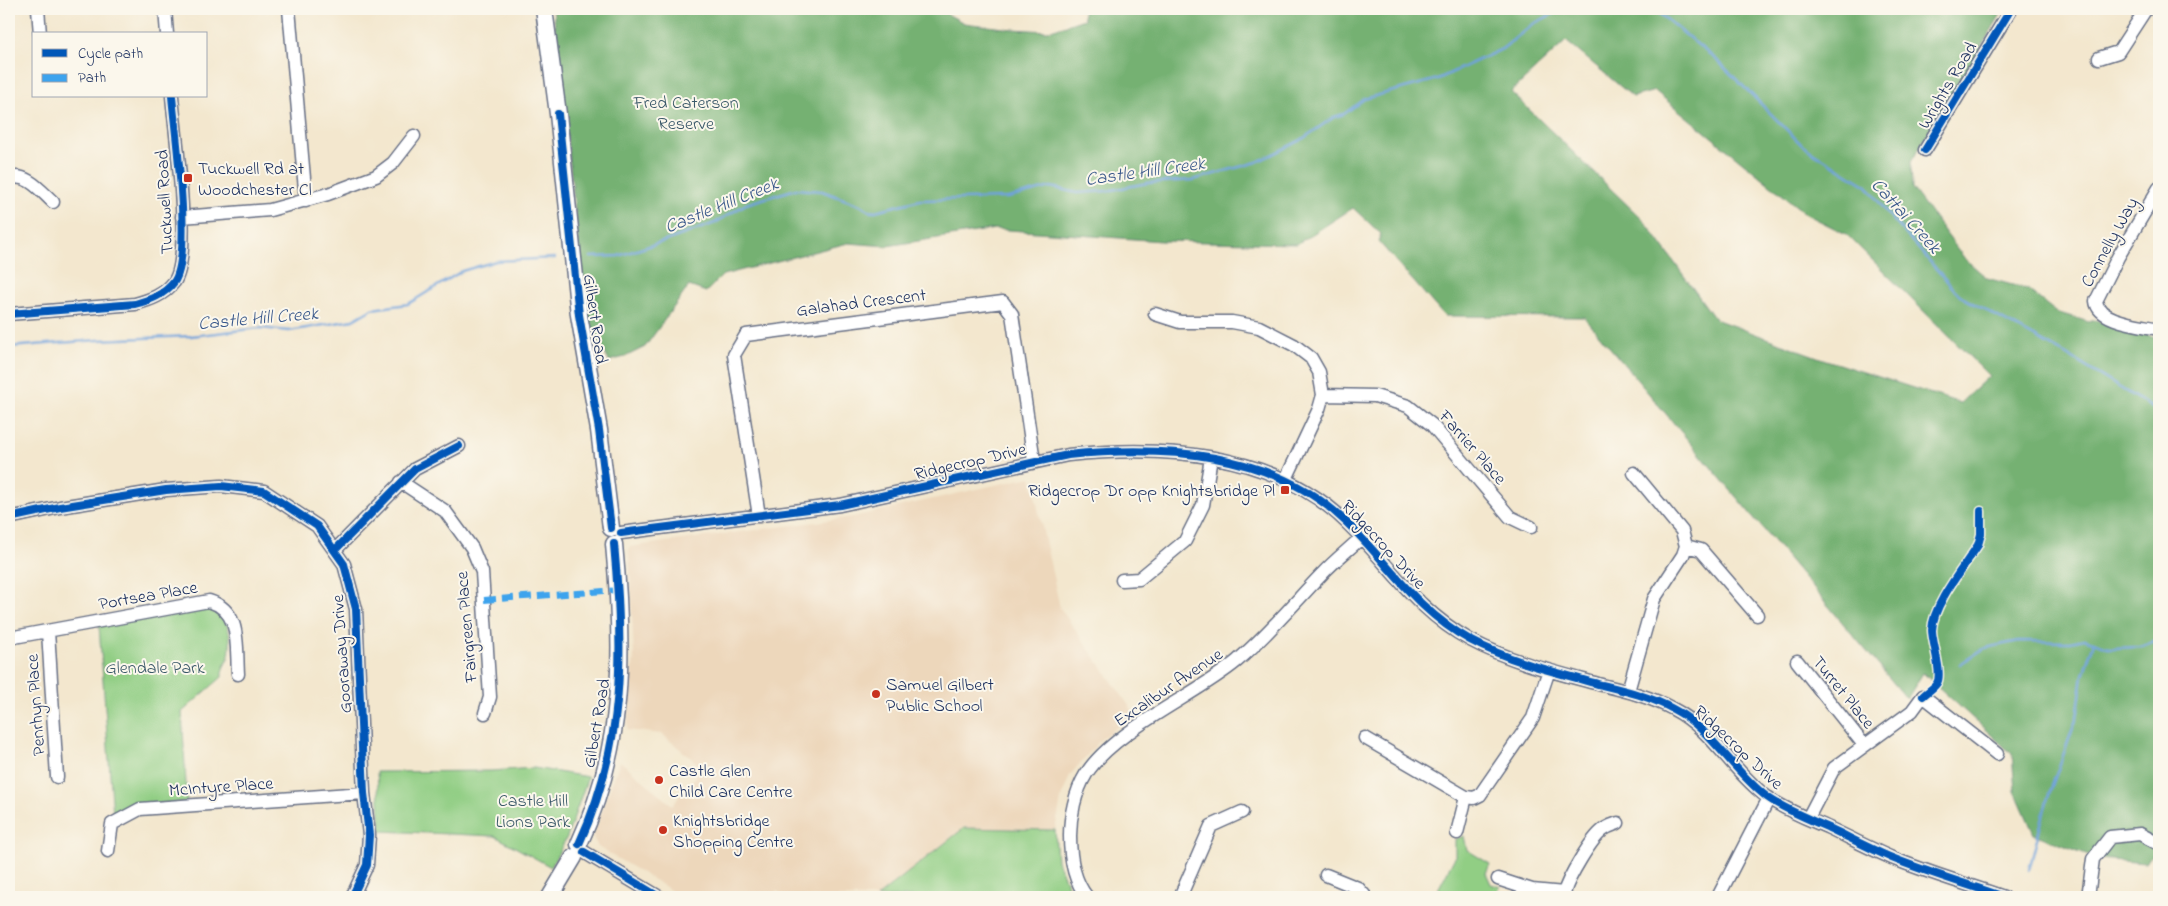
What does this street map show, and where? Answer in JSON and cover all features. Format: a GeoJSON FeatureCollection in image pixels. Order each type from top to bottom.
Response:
{"type":"FeatureCollection","features":[{"type":"Feature","properties":{"kind":"main road","name":"Gilbert Road"},"geometry":{"type":"LineString","coordinates":[[544,9],[558,114],[579,315],[615,535],[620,630],[618,702],[609,755],[579,851],[550,897]]}},
{"type":"Feature","properties":{"kind":"street"},"geometry":{"type":"LineString","coordinates":[[38,9],[40,32]]}},
{"type":"Feature","properties":{"kind":"street"},"geometry":{"type":"LineString","coordinates":[[166,9],[167,32]]}},
{"type":"Feature","properties":{"kind":"street"},"geometry":{"type":"LineString","coordinates":[[288,9],[306,201]]}},
{"type":"Feature","properties":{"kind":"street","name":"Wrights Road"},"geometry":{"type":"LineString","coordinates":[[1925,150],[2011,9]]}},
{"type":"Feature","properties":{"kind":"street"},"geometry":{"type":"LineString","coordinates":[[2099,58],[2118,52],[2146,9]]}},
{"type":"Feature","properties":{"kind":"street","name":"Tuckwell Road"},"geometry":{"type":"LineString","coordinates":[[9,314],[135,304],[151,300],[166,291],[175,281],[183,253],[182,217],[172,98]]}},
{"type":"Feature","properties":{"kind":"street"},"geometry":{"type":"LineString","coordinates":[[182,217],[270,210],[306,201],[376,176],[393,163],[414,136]]}},
{"type":"Feature","properties":{"kind":"street"},"geometry":{"type":"LineString","coordinates":[[9,178],[16,176],[25,178],[53,202]]}},
{"type":"Feature","properties":{"kind":"street","name":"Connelly Way"},"geometry":{"type":"LineString","coordinates":[[2159,188],[2118,257],[2096,301],[2101,312],[2110,318],[2159,329]]}},
{"type":"Feature","properties":{"kind":"street","name":"Galahad Crescent"},"geometry":{"type":"LineString","coordinates":[[759,516],[734,355],[746,334],[1003,302],[1012,314],[1034,461]]}},
{"type":"Feature","properties":{"kind":"street"},"geometry":{"type":"LineString","coordinates":[[1156,314],[1180,322],[1232,322],[1259,327],[1294,345],[1311,358],[1319,372],[1323,394],[1319,409],[1286,479]]}},
{"type":"Feature","properties":{"kind":"street","name":"Farrier Place"},"geometry":{"type":"LineString","coordinates":[[1323,394],[1375,396],[1408,406],[1432,425],[1510,518],[1531,527]]}},
{"type":"Feature","properties":{"kind":"street"},"geometry":{"type":"LineString","coordinates":[[336,550],[400,482],[415,469],[459,446]]}},
{"type":"Feature","properties":{"kind":"street","name":"Ridgecrop Drive"},"geometry":{"type":"LineString","coordinates":[[615,535],[852,503],[1034,461],[1068,455],[1118,450],[1170,452],[1249,466],[1286,479],[1329,507],[1361,538],[1407,591],[1446,624],[1470,639],[1498,653],[1549,670],[1628,692],[1676,710],[1691,721],[1769,798],[1892,858],[2004,897]]}},
{"type":"Feature","properties":{"kind":"street"},"geometry":{"type":"LineString","coordinates":[[1122,580],[1140,579],[1185,542],[1202,505],[1211,458]]}},
{"type":"Feature","properties":{"kind":"street"},"geometry":{"type":"LineString","coordinates":[[1628,692],[1654,599],[1686,546],[1682,531],[1634,473]]}},
{"type":"Feature","properties":{"kind":"street","name":"Fairgreen Place"},"geometry":{"type":"LineString","coordinates":[[400,482],[445,511],[472,548],[482,572],[490,697],[486,713]]}},
{"type":"Feature","properties":{"kind":"street","name":"Gooraway Drive"},"geometry":{"type":"LineString","coordinates":[[9,518],[60,507],[147,493],[221,486],[264,491],[317,526],[336,550],[344,564],[356,609],[364,793],[369,835],[367,865],[352,897]]}},
{"type":"Feature","properties":{"kind":"street","name":"Excalibur Avenue"},"geometry":{"type":"LineString","coordinates":[[1087,897],[1074,870],[1070,839],[1070,823],[1075,798],[1086,774],[1108,749],[1235,662],[1269,633],[1323,573],[1361,538]]}},
{"type":"Feature","properties":{"kind":"street"},"geometry":{"type":"LineString","coordinates":[[1686,546],[1701,550],[1757,615]]}},
{"type":"Feature","properties":{"kind":"street","name":"Portsea Place"},"geometry":{"type":"LineString","coordinates":[[9,638],[209,601],[221,605],[229,614],[234,626],[238,674]]}},
{"type":"Feature","properties":{"kind":"street","name":"Penrhyn Place"},"geometry":{"type":"LineString","coordinates":[[48,632],[57,777]]}},
{"type":"Feature","properties":{"kind":"street","name":"Turret Place"},"geometry":{"type":"LineString","coordinates":[[1797,661],[1864,745]]}},
{"type":"Feature","properties":{"kind":"street"},"geometry":{"type":"LineString","coordinates":[[1365,738],[1466,797],[1474,798],[1480,795],[1533,718],[1549,670]]}},
{"type":"Feature","properties":{"kind":"street"},"geometry":{"type":"LineString","coordinates":[[1808,818],[1834,768],[1912,711],[1923,696],[1998,754]]}},
{"type":"Feature","properties":{"kind":"street","name":"McIntyre Place"},"geometry":{"type":"LineString","coordinates":[[108,851],[112,824],[140,809],[364,793]]}},
{"type":"Feature","properties":{"kind":"street"},"geometry":{"type":"LineString","coordinates":[[1457,833],[1466,797]]}},
{"type":"Feature","properties":{"kind":"street"},"geometry":{"type":"LineString","coordinates":[[1718,897],[1769,798]]}},
{"type":"Feature","properties":{"kind":"street"},"geometry":{"type":"LineString","coordinates":[[1180,897],[1211,826],[1242,812]]}},
{"type":"Feature","properties":{"kind":"street"},"geometry":{"type":"LineString","coordinates":[[1498,879],[1532,890],[1565,895],[1570,877],[1602,831],[1618,823]]}},
{"type":"Feature","properties":{"kind":"street"},"geometry":{"type":"LineString","coordinates":[[2088,897],[2093,860],[2110,837],[2140,834],[2159,844]]}},
{"type":"Feature","properties":{"kind":"street"},"geometry":{"type":"LineString","coordinates":[[579,851],[659,897]]}},
{"type":"Feature","properties":{"kind":"street"},"geometry":{"type":"LineString","coordinates":[[1326,875],[1358,888],[1366,897]]}},
{"type":"Feature","properties":{"kind":"shaded area","name":"Samuel Gilbert Public School"},"geometry":{"type":"Polygon","coordinates":[[[1031,477],[1060,608],[1135,714],[1103,737],[1070,775],[1061,799],[1055,830],[964,828],[877,897],[784,897],[777,891],[772,897],[679,897],[666,887],[598,847],[593,837],[620,761],[672,805],[703,768],[662,734],[627,730],[634,655],[629,547],[853,517],[1031,477]]]}},
{"type":"Feature","properties":{"kind":"green space","name":"Fred Caterson Reserve"},"geometry":{"type":"Polygon","coordinates":[[[553,9],[938,9],[964,23],[1048,31],[1084,19],[1083,9],[2000,9],[2003,11],[1911,162],[1912,188],[1965,259],[1987,278],[2027,289],[2056,312],[2089,322],[2095,320],[2159,338],[2159,844],[2146,863],[2099,859],[2034,834],[2015,791],[2012,754],[1923,673],[1907,699],[1584,317],[1444,316],[1378,241],[1381,234],[1353,208],[1297,244],[1161,241],[995,229],[887,246],[848,243],[723,275],[706,292],[689,286],[645,347],[625,357],[609,361],[587,321],[553,9]],[[1566,41],[1511,92],[1646,223],[1715,319],[1823,359],[1960,403],[1989,376],[1846,234],[1806,214],[1655,91],[1633,97],[1566,41]]]}},
{"type":"Feature","properties":{"kind":"green space","name":"Glendale Park"},"geometry":{"type":"Polygon","coordinates":[[[206,605],[219,613],[224,619],[229,632],[230,647],[228,658],[222,671],[222,677],[182,712],[187,802],[137,805],[113,815],[99,626],[206,605]]]}},
{"type":"Feature","properties":{"kind":"green space","name":"Castle Hill Lions Park"},"geometry":{"type":"Polygon","coordinates":[[[534,768],[588,777],[567,837],[551,867],[495,836],[381,831],[377,772],[491,771],[534,768]]]}},
{"type":"Feature","properties":{"kind":"green space"},"geometry":{"type":"Polygon","coordinates":[[[964,828],[1055,830],[1057,861],[1073,897],[877,897],[964,828]]]}},
{"type":"Feature","properties":{"kind":"green space"},"geometry":{"type":"Polygon","coordinates":[[[1464,836],[1467,850],[1490,864],[1486,873],[1491,884],[1500,887],[1491,897],[1434,897],[1455,857],[1455,839],[1464,836]]]}},
{"type":"Feature","properties":{"kind":"waterway","name":"Castle Hill Creek"},"geometry":{"type":"LineString","coordinates":[[591,257],[618,256],[668,240],[715,223],[746,204],[796,189],[822,191],[860,205],[871,212],[920,200],[1008,198],[1051,187],[1077,193],[1107,191],[1147,183],[1193,180],[1257,162],[1301,140],[1334,117],[1344,114],[1364,99],[1438,79],[1502,49],[1533,24],[1563,9]]}},
{"type":"Feature","properties":{"kind":"waterway","name":"Cattai Creek"},"geometry":{"type":"LineString","coordinates":[[1654,9],[1719,62],[1803,146],[1867,186],[1888,214],[1960,296],[2065,354],[2159,412]]}},
{"type":"Feature","properties":{"kind":"waterway","name":"Castle Hill Creek"},"geometry":{"type":"LineString","coordinates":[[9,347],[98,340],[191,336],[260,328],[289,331],[353,320],[372,309],[408,304],[462,271],[496,261],[555,258]]}},
{"type":"Feature","properties":{"kind":"waterway"},"geometry":{"type":"LineString","coordinates":[[1960,664],[1985,648],[2019,641],[2070,642],[2084,639],[2111,648],[2142,647],[2159,640]]}},
{"type":"Feature","properties":{"kind":"waterway"},"geometry":{"type":"LineString","coordinates":[[2029,870],[2048,797],[2077,717],[2083,675],[2094,642]]}},
{"type":"Feature","properties":{"kind":"marked path"},"geometry":{"type":"LineString","coordinates":[[484,600],[618,590]]}},
{"type":"Feature","properties":{"kind":"cycle path"},"geometry":{"type":"LineString","coordinates":[[1925,150],[2011,9]]}},
{"type":"Feature","properties":{"kind":"cycle path"},"geometry":{"type":"LineString","coordinates":[[9,314],[135,304],[156,296],[174,282],[179,268],[183,221],[172,98]]}},
{"type":"Feature","properties":{"kind":"cycle path"},"geometry":{"type":"LineString","coordinates":[[558,114],[579,315],[599,430],[611,528]]}},
{"type":"Feature","properties":{"kind":"cycle path"},"geometry":{"type":"LineString","coordinates":[[336,549],[415,469],[459,446]]}},
{"type":"Feature","properties":{"kind":"cycle path"},"geometry":{"type":"LineString","coordinates":[[621,533],[840,505],[1068,455],[1142,451],[1179,453],[1216,458],[1252,467],[1286,480],[1317,498],[1346,522],[1433,614],[1450,628],[1470,640],[1518,661],[1639,695],[1665,705],[1687,717],[1711,739],[1755,787],[1781,806],[1892,858],[2004,897]]}},
{"type":"Feature","properties":{"kind":"cycle path"},"geometry":{"type":"LineString","coordinates":[[9,518],[60,507],[166,490],[221,486],[264,491],[317,526],[344,564],[356,609],[364,793],[369,835],[367,865],[352,897]]}},
{"type":"Feature","properties":{"kind":"cycle path"},"geometry":{"type":"LineString","coordinates":[[1923,696],[1936,685],[1939,679],[1932,635],[1934,620],[1943,597],[1978,545],[1981,534],[1981,511]]}},
{"type":"Feature","properties":{"kind":"cycle path"},"geometry":{"type":"LineString","coordinates":[[579,844],[594,807],[605,770],[618,696],[619,622],[614,544]]}},
{"type":"Feature","properties":{"kind":"cycle path"},"geometry":{"type":"LineString","coordinates":[[584,852],[659,897]]}},
{"type":"Feature","properties":{"kind":"place","name":"Tuckwell Rd at Woodchester Cl"},"geometry":{"type":"Point","coordinates":[188,178]}},
{"type":"Feature","properties":{"kind":"place","name":"Ridgecrop Dr opp Knightsbridge Pl"},"geometry":{"type":"Point","coordinates":[1285,490]}},
{"type":"Feature","properties":{"kind":"place","name":"Samuel Gilbert Public School"},"geometry":{"type":"Point","coordinates":[876,694]}},
{"type":"Feature","properties":{"kind":"place","name":"Castle Glen Child Care Centre"},"geometry":{"type":"Point","coordinates":[659,780]}},
{"type":"Feature","properties":{"kind":"place","name":"Knightsbridge Shopping Centre"},"geometry":{"type":"Point","coordinates":[663,830]}}]}
